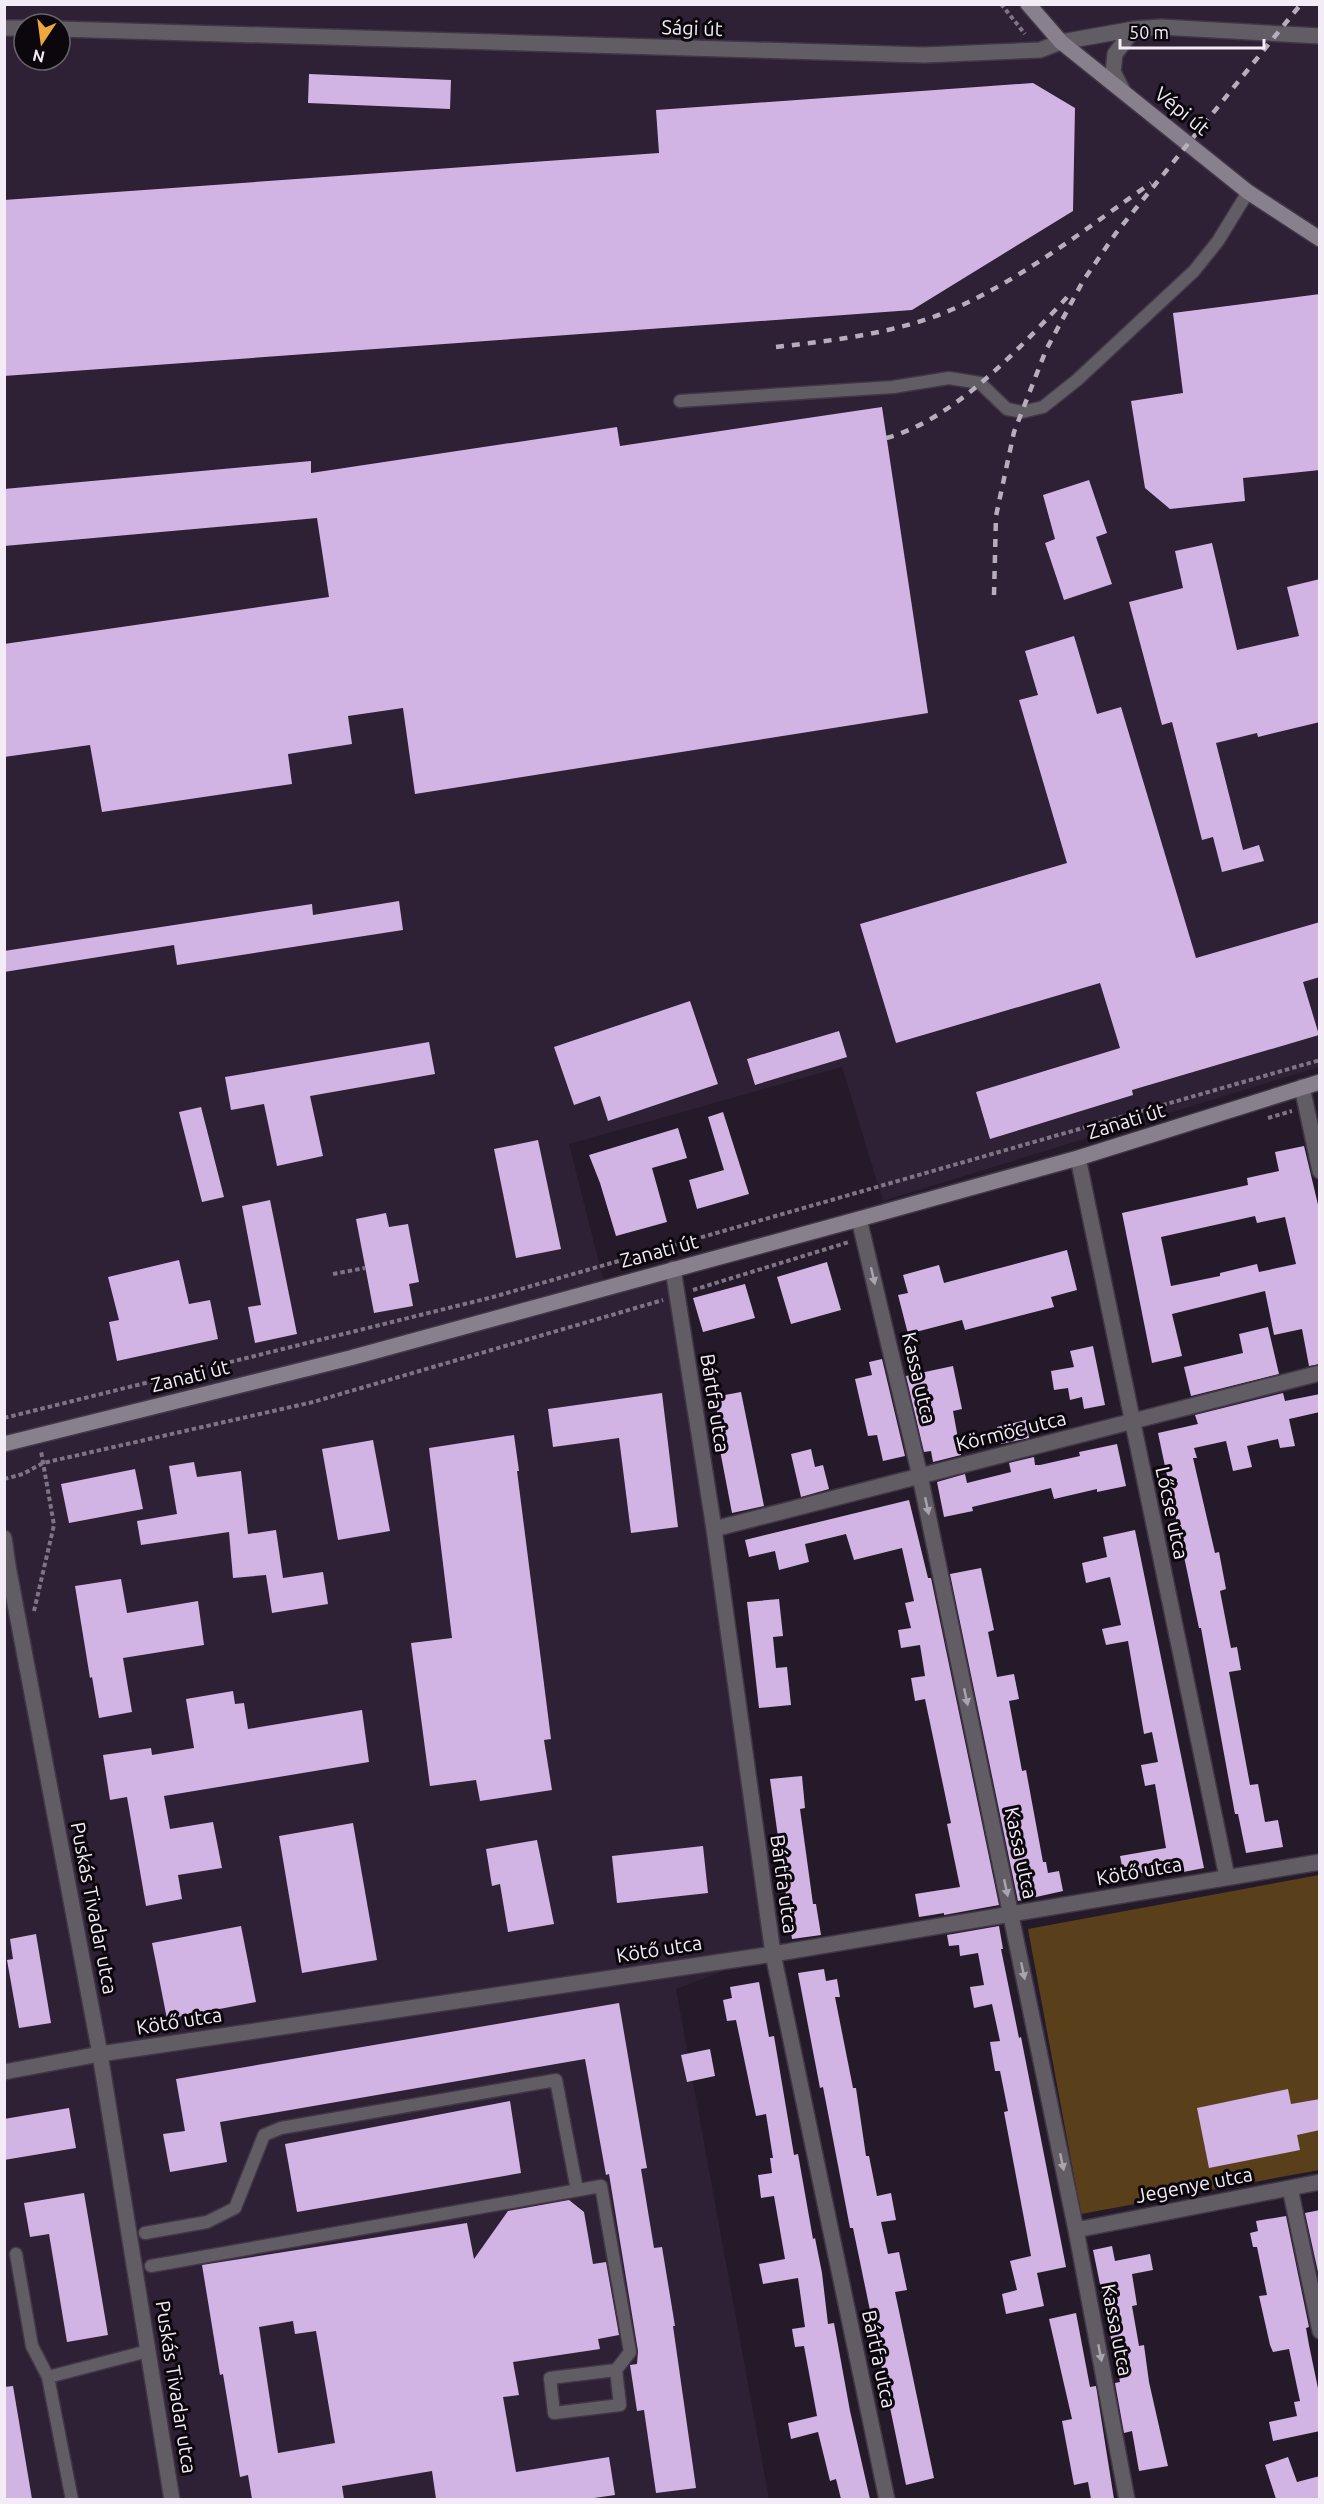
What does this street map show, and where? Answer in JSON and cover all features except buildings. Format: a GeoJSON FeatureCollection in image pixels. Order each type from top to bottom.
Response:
{"type":"FeatureCollection","features":[{"type":"Feature","properties":{"kind":"street","name":"Vépi út"},"geometry":{"type":"LineString","coordinates":[[1028,4],[1061,42],[1248,192],[1320,239]]}},
{"type":"Feature","properties":{"kind":"street","name":"Sági út"},"geometry":{"type":"LineString","coordinates":[[72,29],[924,55],[1040,50],[1061,42],[1134,29],[1161,27],[1320,36]]}},
{"type":"Feature","properties":{"kind":"street"},"geometry":{"type":"LineString","coordinates":[[1123,91],[1113,72],[1115,54],[1134,29]]}},
{"type":"Feature","properties":{"kind":"street","name":"Zanati út"},"geometry":{"type":"LineString","coordinates":[[4,1444],[350,1358],[859,1219],[1078,1158],[1320,1082]]}},
{"type":"Feature","properties":{"kind":"street"},"geometry":{"type":"LineString","coordinates":[[1302,1087],[1320,1171]]}},
{"type":"Feature","properties":{"kind":"street","name":"Lőcse utca"},"geometry":{"type":"LineString","coordinates":[[1078,1158],[1227,1877]]}},
{"type":"Feature","properties":{"kind":"street","name":"Kassa utca"},"geometry":{"type":"LineString","coordinates":[[859,1219],[920,1476],[1012,1913],[1127,2499]]}},
{"type":"Feature","properties":{"kind":"street","name":"Bártfa utca"},"geometry":{"type":"LineString","coordinates":[[673,1269],[714,1529],[773,1954],[887,2499]]}},
{"type":"Feature","properties":{"kind":"street","name":"Körmöc utca"},"geometry":{"type":"LineString","coordinates":[[714,1529],[1320,1373]]}},
{"type":"Feature","properties":{"kind":"street","name":"Puskás Tivadar utca"},"geometry":{"type":"LineString","coordinates":[[4,1538],[100,2054],[172,2499]]}},
{"type":"Feature","properties":{"kind":"street","name":"Kötő utca"},"geometry":{"type":"LineString","coordinates":[[4,2072],[100,2054],[773,1954],[1320,1862]]}},
{"type":"Feature","properties":{"kind":"street","name":"Jegenye utca"},"geometry":{"type":"LineString","coordinates":[[1076,2230],[1320,2182]]}},
{"type":"Feature","properties":{"kind":"street"},"geometry":{"type":"LineString","coordinates":[[1290,2188],[1320,2331]]}},
{"type":"Feature","properties":{"kind":"lane"},"geometry":{"type":"LineString","coordinates":[[680,401],[893,387],[949,378],[980,383],[1007,408],[1022,412],[1043,407],[1077,380],[1194,271],[1218,241],[1248,192]]}},
{"type":"Feature","properties":{"kind":"lane"},"geometry":{"type":"LineString","coordinates":[[146,2233],[207,2222],[235,2208],[264,2136],[281,2128],[556,2080],[577,2190]]}},
{"type":"Feature","properties":{"kind":"lane"},"geometry":{"type":"LineString","coordinates":[[151,2266],[601,2186],[630,2352],[616,2370],[620,2405],[554,2413],[550,2378],[616,2370]]}},
{"type":"Feature","properties":{"kind":"lane"},"geometry":{"type":"LineString","coordinates":[[16,2254],[32,2346],[48,2377],[72,2499]]}},
{"type":"Feature","properties":{"kind":"lane"},"geometry":{"type":"LineString","coordinates":[[48,2377],[148,2351]]}},
{"type":"Feature","properties":{"kind":"path"},"geometry":{"type":"LineString","coordinates":[[1001,4],[1040,50]]}},
{"type":"Feature","properties":{"kind":"path"},"geometry":{"type":"LineString","coordinates":[[4,1418],[493,1297],[1320,1060]]}},
{"type":"Feature","properties":{"kind":"path"},"geometry":{"type":"LineString","coordinates":[[333,1274],[365,1268]]}},
{"type":"Feature","properties":{"kind":"path"},"geometry":{"type":"LineString","coordinates":[[39,1588],[54,1525],[43,1462]]}},
{"type":"Feature","properties":{"kind":"shaded area"},"geometry":{"type":"Polygon","coordinates":[[[5,5],[1319,5],[1319,1067],[883,1201],[842,1067],[569,1144],[604,1282],[666,1267],[770,1953],[676,1989],[769,2499],[5,2500],[5,5]]]}},
{"type":"Feature","properties":{"kind":"shaded area"},"geometry":{"type":"Polygon","coordinates":[[[1319,1875],[1319,2170],[1081,2214],[1028,1929],[1319,1875]]]}},
{"type":"Feature","properties":{"kind":"railway"},"geometry":{"type":"LineString","coordinates":[[994,595],[996,516],[1014,432],[1046,350],[1083,281],[1116,233],[1301,4]]}},
{"type":"Feature","properties":{"kind":"railway"},"geometry":{"type":"LineString","coordinates":[[776,347],[875,333],[933,317],[961,305],[1018,275],[1151,183]]}},
{"type":"Feature","properties":{"kind":"railway"},"geometry":{"type":"LineString","coordinates":[[886,438],[912,429],[962,398],[1009,357],[1070,294]]}}]}
